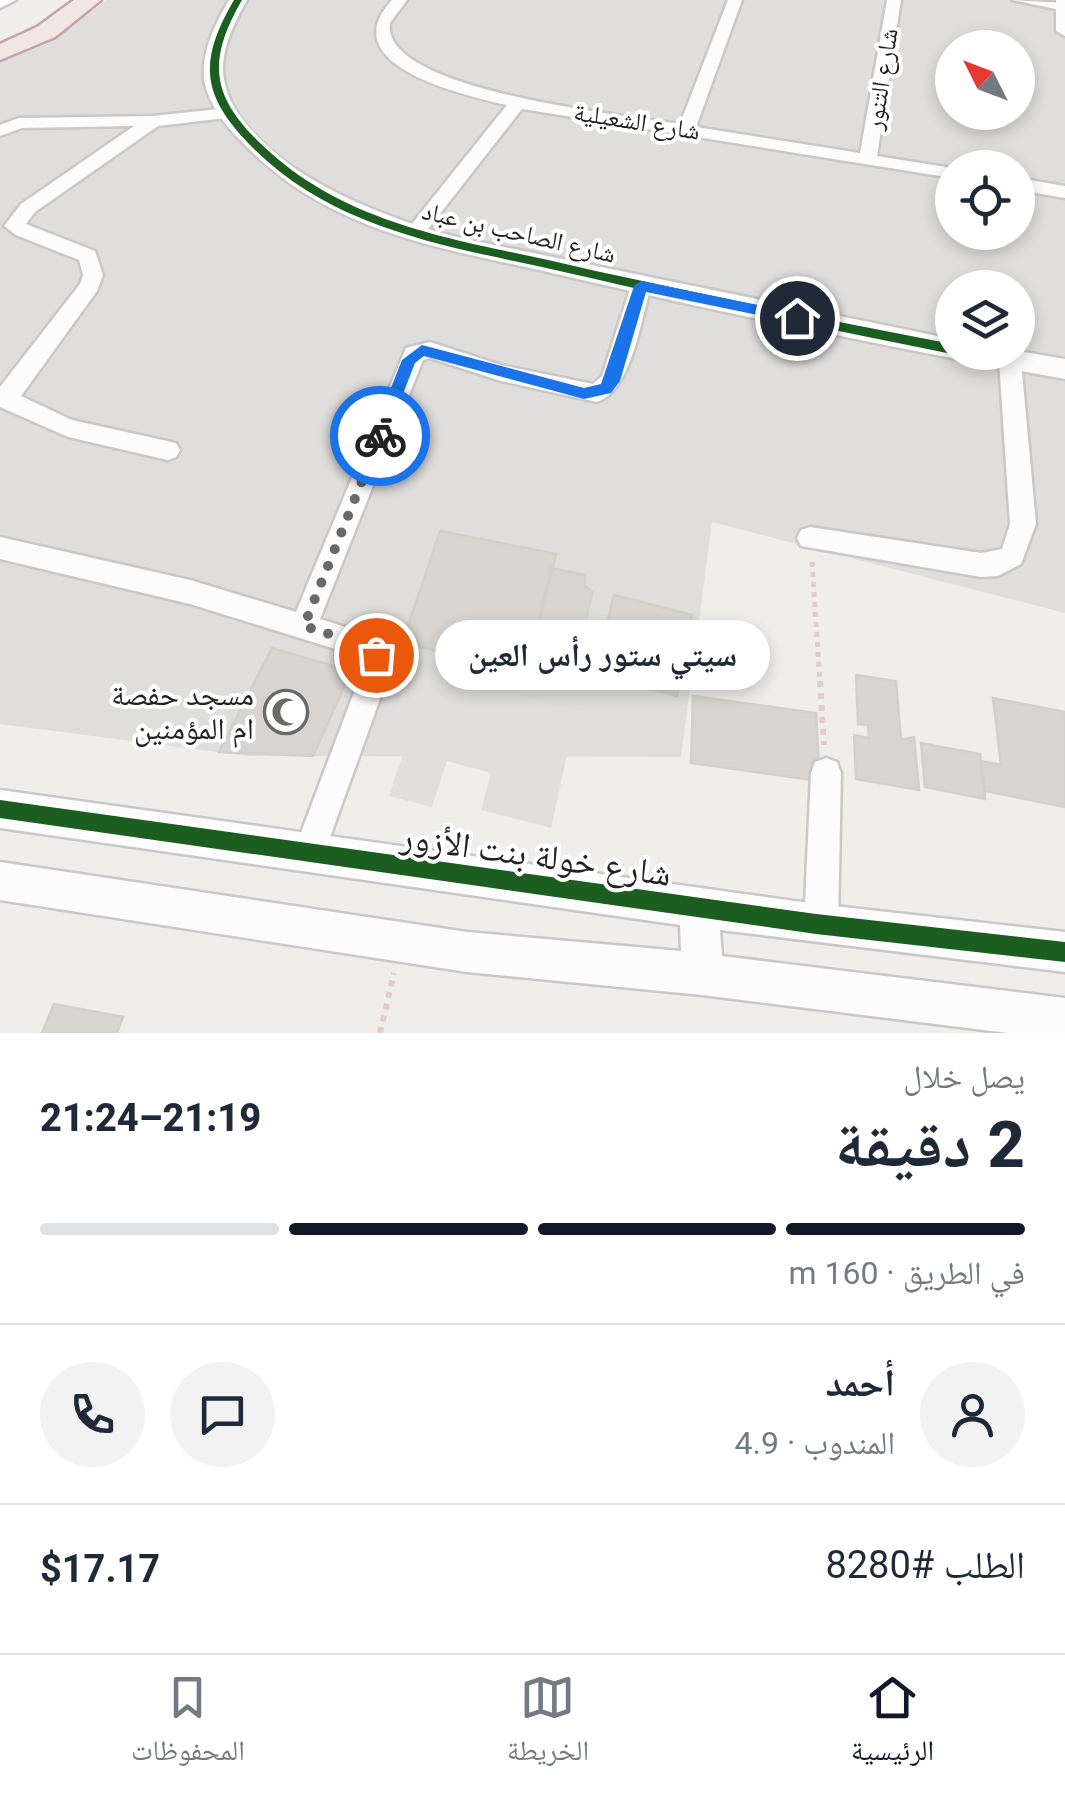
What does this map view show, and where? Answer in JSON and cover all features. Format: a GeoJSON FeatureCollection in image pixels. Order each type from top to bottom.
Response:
{"type":"FeatureCollection","features":[{"type":"Feature","properties":{"kind":"highway"},"geometry":{"type":"LineString","coordinates":[[0,36],[58,0]]}},
{"type":"Feature","properties":{"kind":"highway"},"geometry":{"type":"LineString","coordinates":[[0,53],[46,32],[89,0]]}},
{"type":"Feature","properties":{"kind":"street"},"geometry":{"type":"LineString","coordinates":[[0,4],[10,0]]}},
{"type":"Feature","properties":{"kind":"street","name":"شارع الصاحب بن عباد"},"geometry":{"type":"LineString","coordinates":[[238,0],[228,16],[213,74],[228,112],[266,153],[334,203],[414,234],[641,286],[935,346]]}},
{"type":"Feature","properties":{"kind":"street","name":"شارع الشعيلية"},"geometry":{"type":"LineString","coordinates":[[400,0],[384,18],[380,30],[384,43],[394,54],[464,89],[518,103],[935,170]]}},
{"type":"Feature","properties":{"kind":"street"},"geometry":{"type":"LineString","coordinates":[[687,128],[735,0]]}},
{"type":"Feature","properties":{"kind":"street","name":"شارع التنور"},"geometry":{"type":"LineString","coordinates":[[868,158],[894,0]]}},
{"type":"Feature","properties":{"kind":"street"},"geometry":{"type":"LineString","coordinates":[[1019,0],[1065,4],[1065,32]]}},
{"type":"Feature","properties":{"kind":"street"},"geometry":{"type":"LineString","coordinates":[[414,234],[518,103]]}},
{"type":"Feature","properties":{"kind":"street"},"geometry":{"type":"LineString","coordinates":[[0,131],[19,123],[152,121],[228,112]]}},
{"type":"Feature","properties":{"kind":"street"},"geometry":{"type":"LineString","coordinates":[[152,121],[28,208],[15,222],[14,226],[28,233],[74,247],[88,256],[93,275],[90,286],[3,398],[68,428],[168,450]]}},
{"type":"Feature","properties":{"kind":"street"},"geometry":{"type":"LineString","coordinates":[[1035,187],[1065,192]]}},
{"type":"Feature","properties":{"kind":"street"},"geometry":{"type":"LineString","coordinates":[[304,626],[414,354],[430,350],[500,373],[597,394],[612,381],[641,286]]}},
{"type":"Feature","properties":{"kind":"street"},"geometry":{"type":"LineString","coordinates":[[1035,365],[1065,369]]}},
{"type":"Feature","properties":{"kind":"street"},"geometry":{"type":"LineString","coordinates":[[810,538],[981,564],[998,564],[1012,556],[1023,524],[1011,370]]}},
{"type":"Feature","properties":{"kind":"street"},"geometry":{"type":"LineString","coordinates":[[0,548],[190,592],[370,647],[376,655],[376,670],[309,854]]}},
{"type":"Feature","properties":{"kind":"street"},"geometry":{"type":"LineString","coordinates":[[820,925],[826,773]]}},
{"type":"Feature","properties":{"kind":"street","name":"شارع خولة بنت الأزور"},"geometry":{"type":"LineString","coordinates":[[0,809],[820,925],[1065,952]]}},
{"type":"Feature","properties":{"kind":"street"},"geometry":{"type":"LineString","coordinates":[[0,881],[400,942],[1065,1018]]}},
{"type":"Feature","properties":{"kind":"street"},"geometry":{"type":"LineString","coordinates":[[699,908],[702,974]]}},
{"type":"Feature","properties":{"kind":"path"},"geometry":{"type":"LineString","coordinates":[[810,538],[826,773]]}},
{"type":"Feature","properties":{"kind":"path"},"geometry":{"type":"LineString","coordinates":[[380,1033],[400,942]]}},
{"type":"Feature","properties":{"kind":"shaded area"},"geometry":{"type":"Polygon","coordinates":[[[107,0],[1065,0],[1065,613],[712,522],[681,757],[248,756],[0,724],[0,62],[66,31],[107,0]]]}},
{"type":"Feature","properties":{"kind":"shaded area"},"geometry":{"type":"Polygon","coordinates":[[[430,673],[577,710],[551,828],[481,810],[491,773],[447,761],[432,807],[389,796],[430,673]]]}},
{"type":"Feature","properties":{"kind":"building"},"geometry":{"type":"Polygon","coordinates":[[[440,531],[556,554],[526,671],[402,643],[440,531]]]}},
{"type":"Feature","properties":{"kind":"building"},"geometry":{"type":"Polygon","coordinates":[[[551,568],[585,575],[585,586],[592,592],[573,682],[526,671],[551,568]]]}},
{"type":"Feature","properties":{"kind":"building"},"geometry":{"type":"Polygon","coordinates":[[[614,595],[692,615],[677,696],[594,673],[614,595]]]}},
{"type":"Feature","properties":{"kind":"building","name":"مسجد حفصة ام المؤمنين"},"geometry":{"type":"Polygon","coordinates":[[[272,648],[351,671],[313,756],[219,752],[272,648]]]}},
{"type":"Feature","properties":{"kind":"building"},"geometry":{"type":"Polygon","coordinates":[[[856,675],[896,681],[901,740],[914,737],[919,790],[856,779],[854,735],[869,738],[868,725],[858,724],[856,675]]]}},
{"type":"Feature","properties":{"kind":"building"},"geometry":{"type":"Polygon","coordinates":[[[693,696],[816,713],[820,781],[691,763],[693,696]]]}},
{"type":"Feature","properties":{"kind":"building"},"geometry":{"type":"Polygon","coordinates":[[[993,698],[1065,712],[1065,807],[985,791],[981,761],[1001,765],[993,698]]]}},
{"type":"Feature","properties":{"kind":"building"},"geometry":{"type":"Polygon","coordinates":[[[921,743],[980,754],[985,799],[925,787],[921,743]]]}},
{"type":"Feature","properties":{"kind":"building"},"geometry":{"type":"Polygon","coordinates":[[[54,1004],[123,1017],[117,1033],[42,1033],[54,1004]]]}},
{"type":"Feature","properties":{"kind":"cycle path"},"geometry":{"type":"LineString","coordinates":[[238,0],[215,59],[214,79],[219,97],[230,116],[263,152],[339,205],[439,240],[935,346]]}},
{"type":"Feature","properties":{"kind":"cycle path"},"geometry":{"type":"LineString","coordinates":[[0,809],[816,924],[1065,952]]}},
{"type":"Feature","properties":{"kind":"way so far"},"geometry":{"type":"LineString","coordinates":[[376,655],[370,647],[304,626],[380,436]]}},
{"type":"Feature","properties":{"kind":"place","name":"سيتي ستور رأس العين"},"geometry":{"type":"Point","coordinates":[376,655]}},
{"type":"Feature","properties":{"kind":"place","name":"مسجد حفصة ام المؤمنين"},"geometry":{"type":"Point","coordinates":[286,712]}},
{"type":"Feature","properties":{"kind":"route"},"geometry":{"type":"LineString","coordinates":[[380,436],[410,360],[422,350],[584,393],[597,394],[606,389],[612,381],[641,286],[797,318]]}}]}
